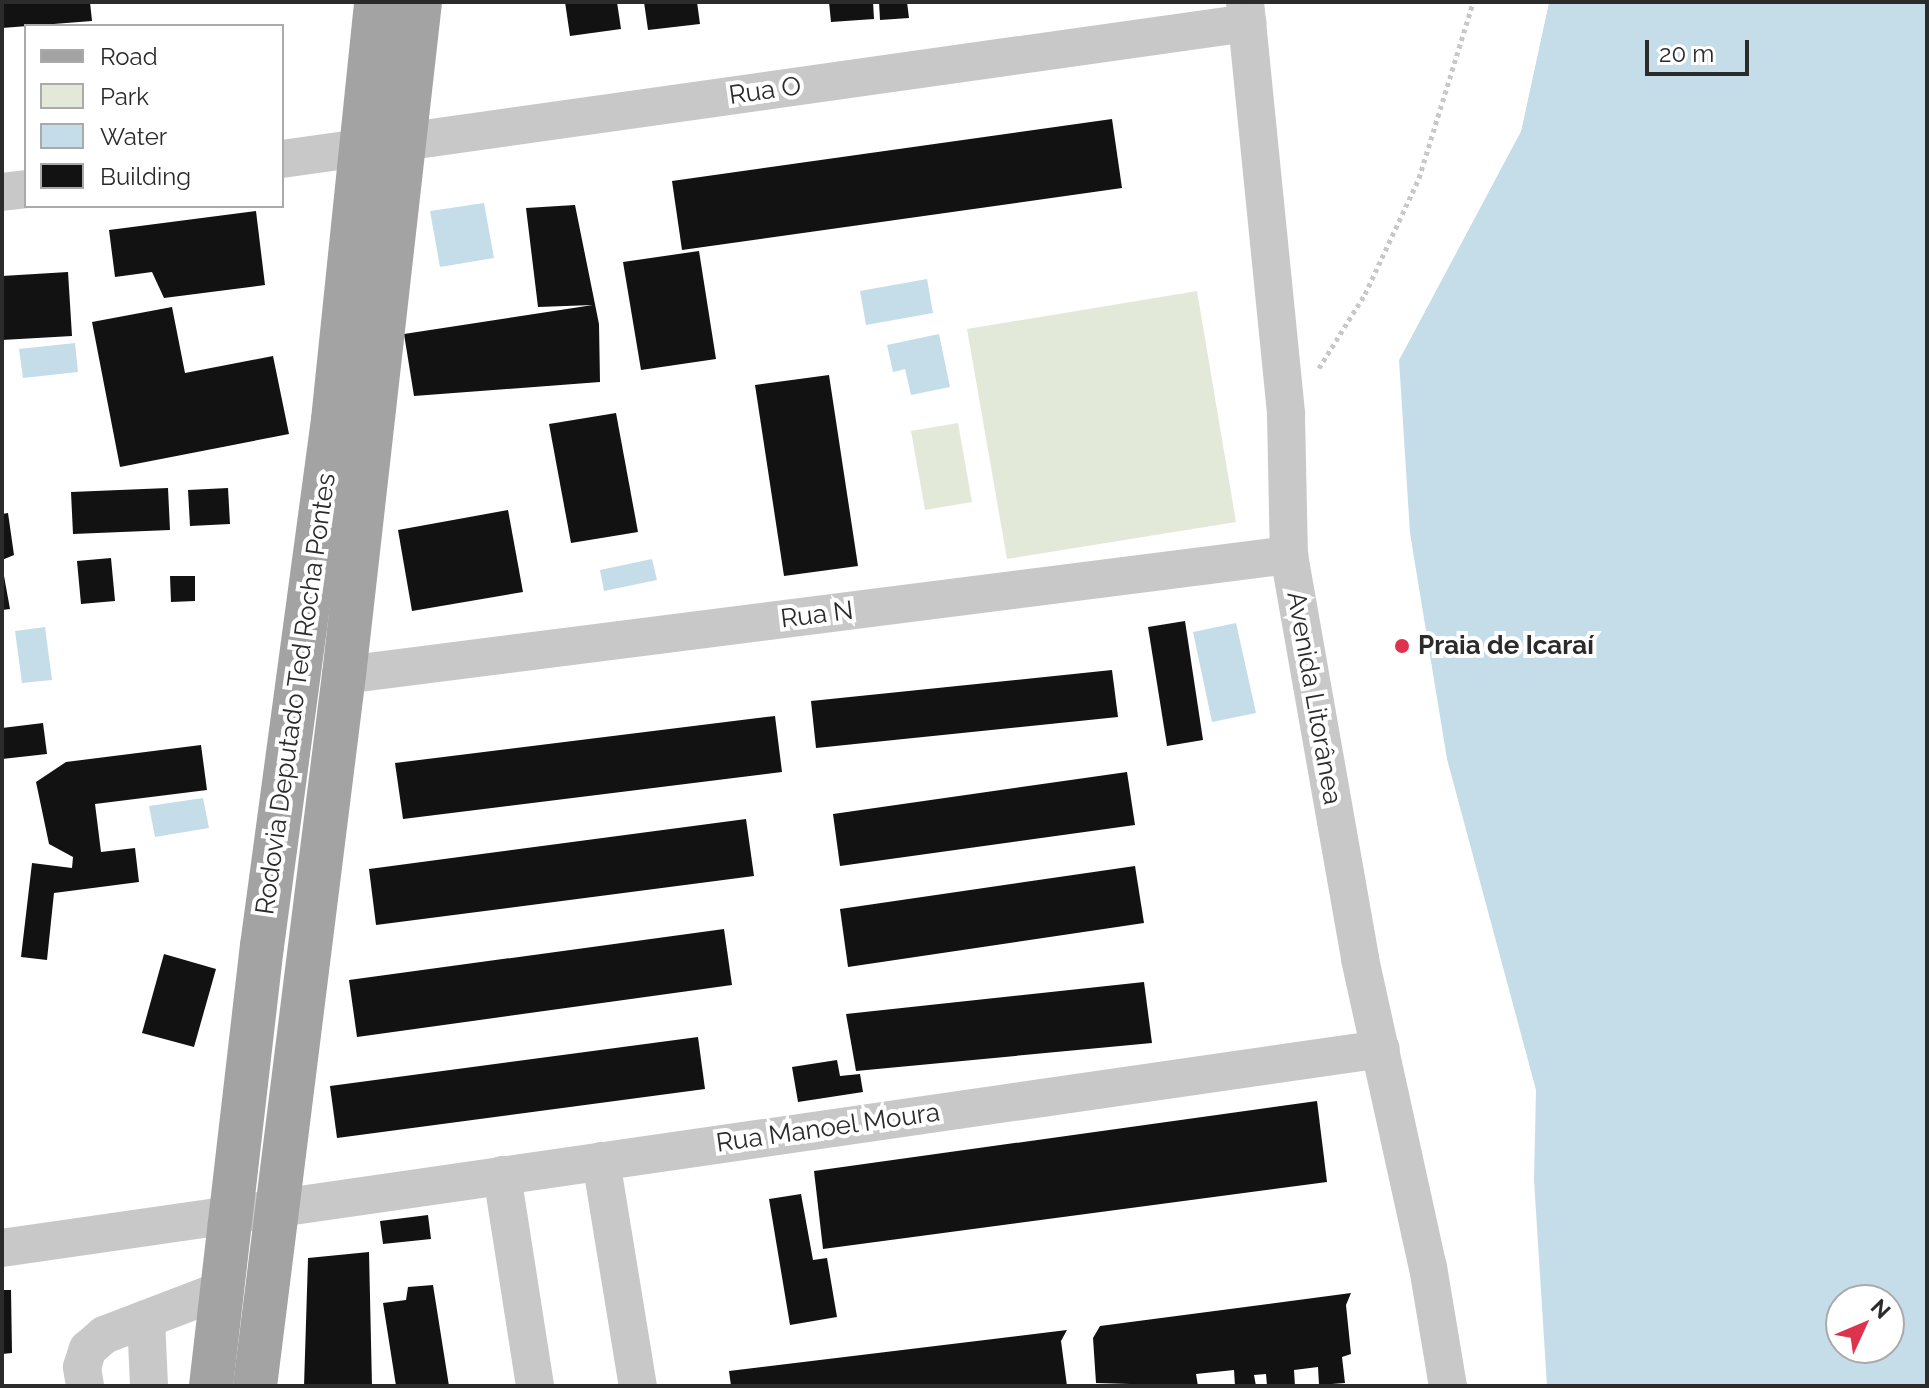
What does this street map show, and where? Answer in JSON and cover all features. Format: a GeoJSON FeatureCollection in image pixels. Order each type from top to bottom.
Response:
{"type":"FeatureCollection","features":[{"type":"Feature","properties":{"kind":"main road","name":"Rodovia Deputado Ted Rocha Pontes"},"geometry":{"type":"LineString","coordinates":[[211,1386],[230,1214],[333,420],[357,150],[376,2]]}},
{"type":"Feature","properties":{"kind":"main road","name":"Rodovia Deputado Ted Rocha Pontes"},"geometry":{"type":"LineString","coordinates":[[255,1386],[344,675],[420,2]]}},
{"type":"Feature","properties":{"kind":"street","name":"Rua O"},"geometry":{"type":"LineString","coordinates":[[284,159],[1246,12]]}},
{"type":"Feature","properties":{"kind":"street","name":"Avenida Litorânea"},"geometry":{"type":"LineString","coordinates":[[1246,12],[1286,415],[1289,555],[1360,959],[1381,1049],[1448,1386]]}},
{"type":"Feature","properties":{"kind":"street"},"geometry":{"type":"LineString","coordinates":[[2,192],[24,189]]}},
{"type":"Feature","properties":{"kind":"street","name":"Rua N"},"geometry":{"type":"LineString","coordinates":[[344,675],[1289,555]]}},
{"type":"Feature","properties":{"kind":"street","name":"Rua Manoel Moura"},"geometry":{"type":"LineString","coordinates":[[2,1248],[1381,1049]]}},
{"type":"Feature","properties":{"kind":"street"},"geometry":{"type":"LineString","coordinates":[[601,1161],[638,1386]]}},
{"type":"Feature","properties":{"kind":"street"},"geometry":{"type":"LineString","coordinates":[[502,1175],[535,1386]]}},
{"type":"Feature","properties":{"kind":"street"},"geometry":{"type":"LineString","coordinates":[[85,1386],[82,1367],[88,1349],[104,1335],[222,1290]]}},
{"type":"Feature","properties":{"kind":"street"},"geometry":{"type":"LineString","coordinates":[[146,1319],[149,1386]]}},
{"type":"Feature","properties":{"kind":"path"},"geometry":{"type":"LineString","coordinates":[[1286,415],[1358,306],[1394,237],[1440,118],[1473,2]]}},
{"type":"Feature","properties":{"kind":"green space"},"geometry":{"type":"Polygon","coordinates":[[[1197,291],[1236,522],[1007,559],[967,329],[1197,291]]]}},
{"type":"Feature","properties":{"kind":"green space"},"geometry":{"type":"Polygon","coordinates":[[[958,423],[972,502],[925,510],[911,431],[958,423]]]}},
{"type":"Feature","properties":{"kind":"water"},"geometry":{"type":"Polygon","coordinates":[[[1549,2],[1927,2],[1927,1386],[1547,1386],[1534,1180],[1536,1090],[1447,759],[1410,533],[1399,360],[1521,131],[1549,2]]]}},
{"type":"Feature","properties":{"kind":"water"},"geometry":{"type":"Polygon","coordinates":[[[484,203],[494,258],[440,267],[430,211],[484,203]]]}},
{"type":"Feature","properties":{"kind":"water"},"geometry":{"type":"Polygon","coordinates":[[[927,279],[933,313],[866,325],[860,291],[927,279]]]}},
{"type":"Feature","properties":{"kind":"water"},"geometry":{"type":"Polygon","coordinates":[[[939,334],[950,387],[911,395],[905,369],[893,372],[887,345],[939,334]]]}},
{"type":"Feature","properties":{"kind":"water"},"geometry":{"type":"Polygon","coordinates":[[[75,343],[78,372],[23,378],[19,349],[75,343]]]}},
{"type":"Feature","properties":{"kind":"water"},"geometry":{"type":"Polygon","coordinates":[[[652,559],[657,580],[604,591],[600,570],[652,559]]]}},
{"type":"Feature","properties":{"kind":"water"},"geometry":{"type":"Polygon","coordinates":[[[1236,623],[1256,713],[1212,722],[1193,632],[1236,623]]]}},
{"type":"Feature","properties":{"kind":"water"},"geometry":{"type":"Polygon","coordinates":[[[45,627],[52,680],[22,683],[15,631],[45,627]]]}},
{"type":"Feature","properties":{"kind":"water"},"geometry":{"type":"Polygon","coordinates":[[[203,798],[209,828],[155,837],[149,806],[203,798]]]}},
{"type":"Feature","properties":{"kind":"pier"},"geometry":{"type":"Polygon","coordinates":[[[1545,2],[1549,2],[1521,131],[1399,360],[1452,247],[1517,129],[1545,2]]]}},
{"type":"Feature","properties":{"kind":"building"},"geometry":{"type":"Polygon","coordinates":[[[2,2],[90,2],[92,21],[2,28],[2,2]]]}},
{"type":"Feature","properties":{"kind":"building"},"geometry":{"type":"Polygon","coordinates":[[[565,2],[617,2],[621,29],[570,36],[565,2]]]}},
{"type":"Feature","properties":{"kind":"building"},"geometry":{"type":"Polygon","coordinates":[[[644,2],[697,2],[700,24],[648,30],[644,2]]]}},
{"type":"Feature","properties":{"kind":"building"},"geometry":{"type":"Polygon","coordinates":[[[829,2],[873,2],[874,19],[831,22],[829,2]]]}},
{"type":"Feature","properties":{"kind":"building"},"geometry":{"type":"Polygon","coordinates":[[[879,2],[907,2],[909,18],[880,20],[879,2]]]}},
{"type":"Feature","properties":{"kind":"building"},"geometry":{"type":"Polygon","coordinates":[[[1112,119],[1122,188],[682,250],[672,181],[1112,119]]]}},
{"type":"Feature","properties":{"kind":"building"},"geometry":{"type":"Polygon","coordinates":[[[575,205],[599,324],[600,382],[414,396],[404,334],[593,305],[538,307],[526,208],[575,205]]]}},
{"type":"Feature","properties":{"kind":"building"},"geometry":{"type":"Polygon","coordinates":[[[256,211],[265,285],[164,298],[152,272],[115,277],[109,230],[256,211]]]}},
{"type":"Feature","properties":{"kind":"building"},"geometry":{"type":"Polygon","coordinates":[[[699,251],[716,359],[641,370],[623,262],[699,251]]]}},
{"type":"Feature","properties":{"kind":"building"},"geometry":{"type":"Polygon","coordinates":[[[68,272],[72,336],[2,340],[2,276],[68,272]]]}},
{"type":"Feature","properties":{"kind":"building"},"geometry":{"type":"Polygon","coordinates":[[[172,307],[185,373],[273,356],[289,434],[120,467],[92,322],[172,307]]]}},
{"type":"Feature","properties":{"kind":"building"},"geometry":{"type":"Polygon","coordinates":[[[829,375],[858,566],[784,576],[755,385],[829,375]]]}},
{"type":"Feature","properties":{"kind":"building"},"geometry":{"type":"Polygon","coordinates":[[[616,413],[638,532],[571,543],[549,424],[616,413]]]}},
{"type":"Feature","properties":{"kind":"building"},"geometry":{"type":"Polygon","coordinates":[[[168,488],[170,530],[73,534],[71,492],[168,488]]]}},
{"type":"Feature","properties":{"kind":"building"},"geometry":{"type":"Polygon","coordinates":[[[228,488],[230,524],[190,526],[188,490],[228,488]]]}},
{"type":"Feature","properties":{"kind":"building"},"geometry":{"type":"Polygon","coordinates":[[[508,510],[523,592],[412,611],[398,530],[508,510]]]}},
{"type":"Feature","properties":{"kind":"building"},"geometry":{"type":"Polygon","coordinates":[[[8,513],[14,555],[2,560],[2,514],[8,513]]]}},
{"type":"Feature","properties":{"kind":"building"},"geometry":{"type":"Polygon","coordinates":[[[111,558],[115,601],[81,604],[77,561],[111,558]]]}},
{"type":"Feature","properties":{"kind":"building"},"geometry":{"type":"Polygon","coordinates":[[[2,565],[10,609],[2,610],[2,565]]]}},
{"type":"Feature","properties":{"kind":"building"},"geometry":{"type":"Polygon","coordinates":[[[170,576],[195,576],[195,601],[171,602],[170,576]]]}},
{"type":"Feature","properties":{"kind":"building"},"geometry":{"type":"Polygon","coordinates":[[[1185,621],[1203,740],[1167,746],[1148,627],[1185,621]]]}},
{"type":"Feature","properties":{"kind":"building"},"geometry":{"type":"Polygon","coordinates":[[[1112,670],[1118,717],[816,748],[811,701],[1112,670]]]}},
{"type":"Feature","properties":{"kind":"building"},"geometry":{"type":"Polygon","coordinates":[[[775,716],[782,772],[403,819],[395,763],[775,716]]]}},
{"type":"Feature","properties":{"kind":"building"},"geometry":{"type":"Polygon","coordinates":[[[43,723],[47,754],[2,759],[2,728],[43,723]]]}},
{"type":"Feature","properties":{"kind":"building"},"geometry":{"type":"Polygon","coordinates":[[[201,745],[207,790],[95,804],[101,852],[135,848],[139,882],[54,893],[47,960],[21,957],[32,863],[72,868],[73,857],[49,844],[36,782],[66,762],[201,745]]]}},
{"type":"Feature","properties":{"kind":"building"},"geometry":{"type":"Polygon","coordinates":[[[1127,772],[1135,825],[840,866],[833,814],[1127,772]]]}},
{"type":"Feature","properties":{"kind":"building"},"geometry":{"type":"Polygon","coordinates":[[[746,819],[754,876],[376,925],[369,869],[746,819]]]}},
{"type":"Feature","properties":{"kind":"building"},"geometry":{"type":"Polygon","coordinates":[[[1135,866],[1144,923],[848,967],[840,909],[1135,866]]]}},
{"type":"Feature","properties":{"kind":"building"},"geometry":{"type":"Polygon","coordinates":[[[724,929],[732,985],[357,1037],[349,980],[724,929]]]}},
{"type":"Feature","properties":{"kind":"building"},"geometry":{"type":"Polygon","coordinates":[[[164,954],[216,969],[194,1047],[142,1033],[164,954]]]}},
{"type":"Feature","properties":{"kind":"building"},"geometry":{"type":"Polygon","coordinates":[[[1144,982],[1152,1043],[856,1071],[846,1014],[1144,982]]]}},
{"type":"Feature","properties":{"kind":"building"},"geometry":{"type":"Polygon","coordinates":[[[698,1037],[705,1089],[337,1138],[330,1086],[698,1037]]]}},
{"type":"Feature","properties":{"kind":"building"},"geometry":{"type":"Polygon","coordinates":[[[837,1060],[840,1076],[860,1074],[863,1092],[798,1102],[792,1067],[837,1060]]]}},
{"type":"Feature","properties":{"kind":"building"},"geometry":{"type":"Polygon","coordinates":[[[1317,1101],[1327,1182],[823,1249],[814,1171],[1317,1101]]]}},
{"type":"Feature","properties":{"kind":"building"},"geometry":{"type":"Polygon","coordinates":[[[801,1194],[813,1260],[827,1258],[837,1317],[790,1325],[769,1199],[801,1194]]]}},
{"type":"Feature","properties":{"kind":"building"},"geometry":{"type":"Polygon","coordinates":[[[428,1215],[431,1239],[383,1244],[380,1221],[428,1215]]]}},
{"type":"Feature","properties":{"kind":"building"},"geometry":{"type":"Polygon","coordinates":[[[369,1252],[372,1386],[304,1386],[308,1258],[369,1252]]]}},
{"type":"Feature","properties":{"kind":"building"},"geometry":{"type":"Polygon","coordinates":[[[433,1285],[449,1386],[396,1386],[383,1303],[406,1300],[408,1287],[433,1285]]]}},
{"type":"Feature","properties":{"kind":"building"},"geometry":{"type":"Polygon","coordinates":[[[2,1290],[11,1290],[12,1353],[2,1354],[2,1290]]]}},
{"type":"Feature","properties":{"kind":"building"},"geometry":{"type":"Polygon","coordinates":[[[1351,1293],[1346,1305],[1351,1354],[1342,1357],[1345,1383],[1319,1385],[1318,1367],[1294,1370],[1295,1386],[1267,1386],[1266,1374],[1254,1375],[1256,1386],[1235,1386],[1234,1370],[1196,1374],[1198,1386],[1096,1383],[1093,1338],[1100,1326],[1351,1293]]]}},
{"type":"Feature","properties":{"kind":"building"},"geometry":{"type":"Polygon","coordinates":[[[1067,1330],[1061,1341],[1067,1386],[731,1386],[729,1371],[1067,1330]]]}},
{"type":"Feature","properties":{"kind":"place","name":"Praia de Icaraí"},"geometry":{"type":"Point","coordinates":[1402,646]}}]}
